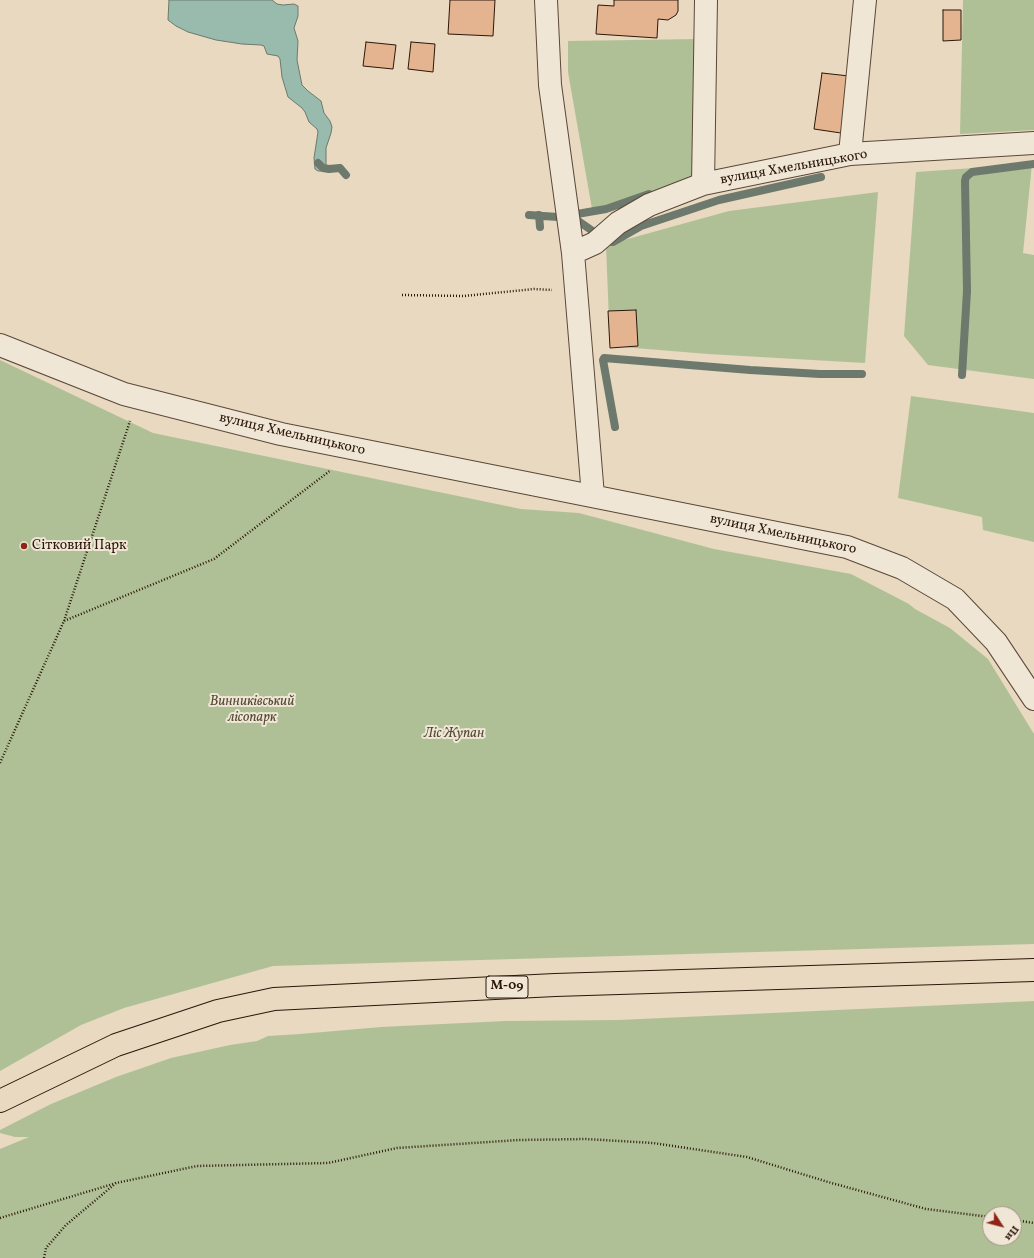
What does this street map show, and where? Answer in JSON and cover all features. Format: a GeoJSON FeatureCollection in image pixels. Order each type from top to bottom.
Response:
{"type":"FeatureCollection","features":[{"type":"Feature","properties":{"kind":"main road","name":"М-09"},"geometry":{"type":"LineString","coordinates":[[0,1101],[116,1045],[218,1011],[274,999],[555,985],[1034,970]]}},
{"type":"Feature","properties":{"kind":"street"},"geometry":{"type":"LineString","coordinates":[[546,0],[550,85],[573,253],[592,496]]}},
{"type":"Feature","properties":{"kind":"street"},"geometry":{"type":"LineString","coordinates":[[703,184],[706,0]]}},
{"type":"Feature","properties":{"kind":"street"},"geometry":{"type":"LineString","coordinates":[[850,154],[865,0]]}},
{"type":"Feature","properties":{"kind":"street","name":"вулиця Хмельницького"},"geometry":{"type":"LineString","coordinates":[[573,253],[596,243],[618,223],[649,205],[703,184],[850,154],[1034,143]]}},
{"type":"Feature","properties":{"kind":"street","name":"вулиця Хмельницького"},"geometry":{"type":"LineString","coordinates":[[0,345],[124,394],[281,434],[848,547],[902,568],[955,599],[996,642],[1034,699]]}},
{"type":"Feature","properties":{"kind":"path"},"geometry":{"type":"LineString","coordinates":[[402,295],[464,296],[534,290],[576,290]]}},
{"type":"Feature","properties":{"kind":"path"},"geometry":{"type":"LineString","coordinates":[[0,763],[64,621],[138,398]]}},
{"type":"Feature","properties":{"kind":"path"},"geometry":{"type":"LineString","coordinates":[[64,621],[214,559],[358,450]]}},
{"type":"Feature","properties":{"kind":"path"},"geometry":{"type":"LineString","coordinates":[[0,1218],[116,1183],[197,1166],[328,1163],[397,1148],[519,1140],[586,1139],[653,1143],[747,1157],[828,1182],[926,1209],[982,1216]]}},
{"type":"Feature","properties":{"kind":"path"},"geometry":{"type":"LineString","coordinates":[[44,1258],[46,1248],[66,1224],[116,1183]]}},
{"type":"Feature","properties":{"kind":"path"},"geometry":{"type":"LineString","coordinates":[[1022,1221],[1034,1223]]}},
{"type":"Feature","properties":{"kind":"green space"},"geometry":{"type":"Polygon","coordinates":[[[963,0],[1034,0],[1034,130],[960,134],[963,0]]]}},
{"type":"Feature","properties":{"kind":"green space"},"geometry":{"type":"Polygon","coordinates":[[[696,39],[694,179],[592,209],[568,72],[568,41],[696,39]]]}},
{"type":"Feature","properties":{"kind":"green space"},"geometry":{"type":"Polygon","coordinates":[[[1032,164],[1023,253],[1034,255],[1034,379],[928,365],[904,336],[916,172],[1032,164]]]}},
{"type":"Feature","properties":{"kind":"green space"},"geometry":{"type":"Polygon","coordinates":[[[878,192],[865,363],[708,354],[610,346],[606,245],[729,211],[878,192]]]}},
{"type":"Feature","properties":{"kind":"green space","name":"Ліс Жупан"},"geometry":{"type":"Polygon","coordinates":[[[0,360],[153,433],[521,509],[579,513],[714,549],[851,574],[909,604],[915,609],[950,628],[988,659],[1034,734],[1034,944],[273,966],[124,1008],[81,1025],[0,1071],[0,360]]]}},
{"type":"Feature","properties":{"kind":"green space"},"geometry":{"type":"Polygon","coordinates":[[[911,396],[1034,413],[1034,542],[983,530],[982,517],[898,498],[911,396]]]}},
{"type":"Feature","properties":{"kind":"green space"},"geometry":{"type":"Polygon","coordinates":[[[1034,1001],[1034,1258],[0,1258],[0,1149],[29,1137],[15,1137],[0,1133],[0,1130],[51,1104],[116,1077],[171,1058],[230,1045],[257,1041],[268,1036],[381,1027],[505,1021],[619,1020],[1034,1001]]]}},
{"type":"Feature","properties":{"kind":"shaded area"},"geometry":{"type":"Polygon","coordinates":[[[169,0],[272,0],[277,4],[294,4],[298,6],[298,16],[294,28],[298,41],[297,60],[302,85],[321,101],[324,113],[330,121],[332,127],[326,148],[325,171],[318,171],[315,169],[314,158],[318,132],[317,129],[309,122],[302,108],[288,97],[282,77],[280,59],[278,56],[267,54],[264,46],[261,45],[216,40],[188,32],[176,26],[168,20],[169,0]]]}},
{"type":"Feature","properties":{"kind":"building"},"geometry":{"type":"Polygon","coordinates":[[[450,0],[495,0],[493,36],[448,34],[450,0]]]}},
{"type":"Feature","properties":{"kind":"building"},"geometry":{"type":"Polygon","coordinates":[[[614,0],[678,0],[678,11],[676,15],[668,20],[658,19],[657,38],[596,34],[598,5],[614,6],[614,0]]]}},
{"type":"Feature","properties":{"kind":"building"},"geometry":{"type":"Polygon","coordinates":[[[943,10],[961,10],[961,40],[943,41],[943,10]]]}},
{"type":"Feature","properties":{"kind":"building"},"geometry":{"type":"Polygon","coordinates":[[[366,42],[396,45],[393,69],[363,66],[366,42]]]}},
{"type":"Feature","properties":{"kind":"building"},"geometry":{"type":"Polygon","coordinates":[[[411,42],[435,44],[433,72],[408,69],[411,42]]]}},
{"type":"Feature","properties":{"kind":"building"},"geometry":{"type":"Polygon","coordinates":[[[822,73],[849,76],[841,133],[814,129],[822,73]]]}},
{"type":"Feature","properties":{"kind":"building"},"geometry":{"type":"Polygon","coordinates":[[[636,310],[638,346],[610,348],[608,311],[636,310]]]}},
{"type":"Feature","properties":{"kind":"waterway"},"geometry":{"type":"LineString","coordinates":[[318,163],[323,168],[340,168],[346,175]]}},
{"type":"Feature","properties":{"kind":"waterway"},"geometry":{"type":"LineString","coordinates":[[962,375],[967,291],[966,177],[972,172],[1034,164]]}},
{"type":"Feature","properties":{"kind":"waterway"},"geometry":{"type":"LineString","coordinates":[[605,241],[613,242],[641,226],[719,200],[821,177]]}},
{"type":"Feature","properties":{"kind":"waterway"},"geometry":{"type":"LineString","coordinates":[[577,214],[606,209],[649,194]]}},
{"type":"Feature","properties":{"kind":"waterway"},"geometry":{"type":"LineString","coordinates":[[529,215],[558,217]]}},
{"type":"Feature","properties":{"kind":"waterway"},"geometry":{"type":"LineString","coordinates":[[539,215],[540,227]]}},
{"type":"Feature","properties":{"kind":"waterway"},"geometry":{"type":"LineString","coordinates":[[574,218],[594,232]]}},
{"type":"Feature","properties":{"kind":"waterway"},"geometry":{"type":"LineString","coordinates":[[615,427],[603,360],[604,358],[750,370],[820,374],[862,374]]}},
{"type":"Feature","properties":{"kind":"place","name":"Сітковий Парк"},"geometry":{"type":"Point","coordinates":[24,546]}},
{"type":"Feature","properties":{"kind":"park label","name":"Винниківський лісопарк"},"geometry":{"type":"Point","coordinates":[252,710]}}]}
